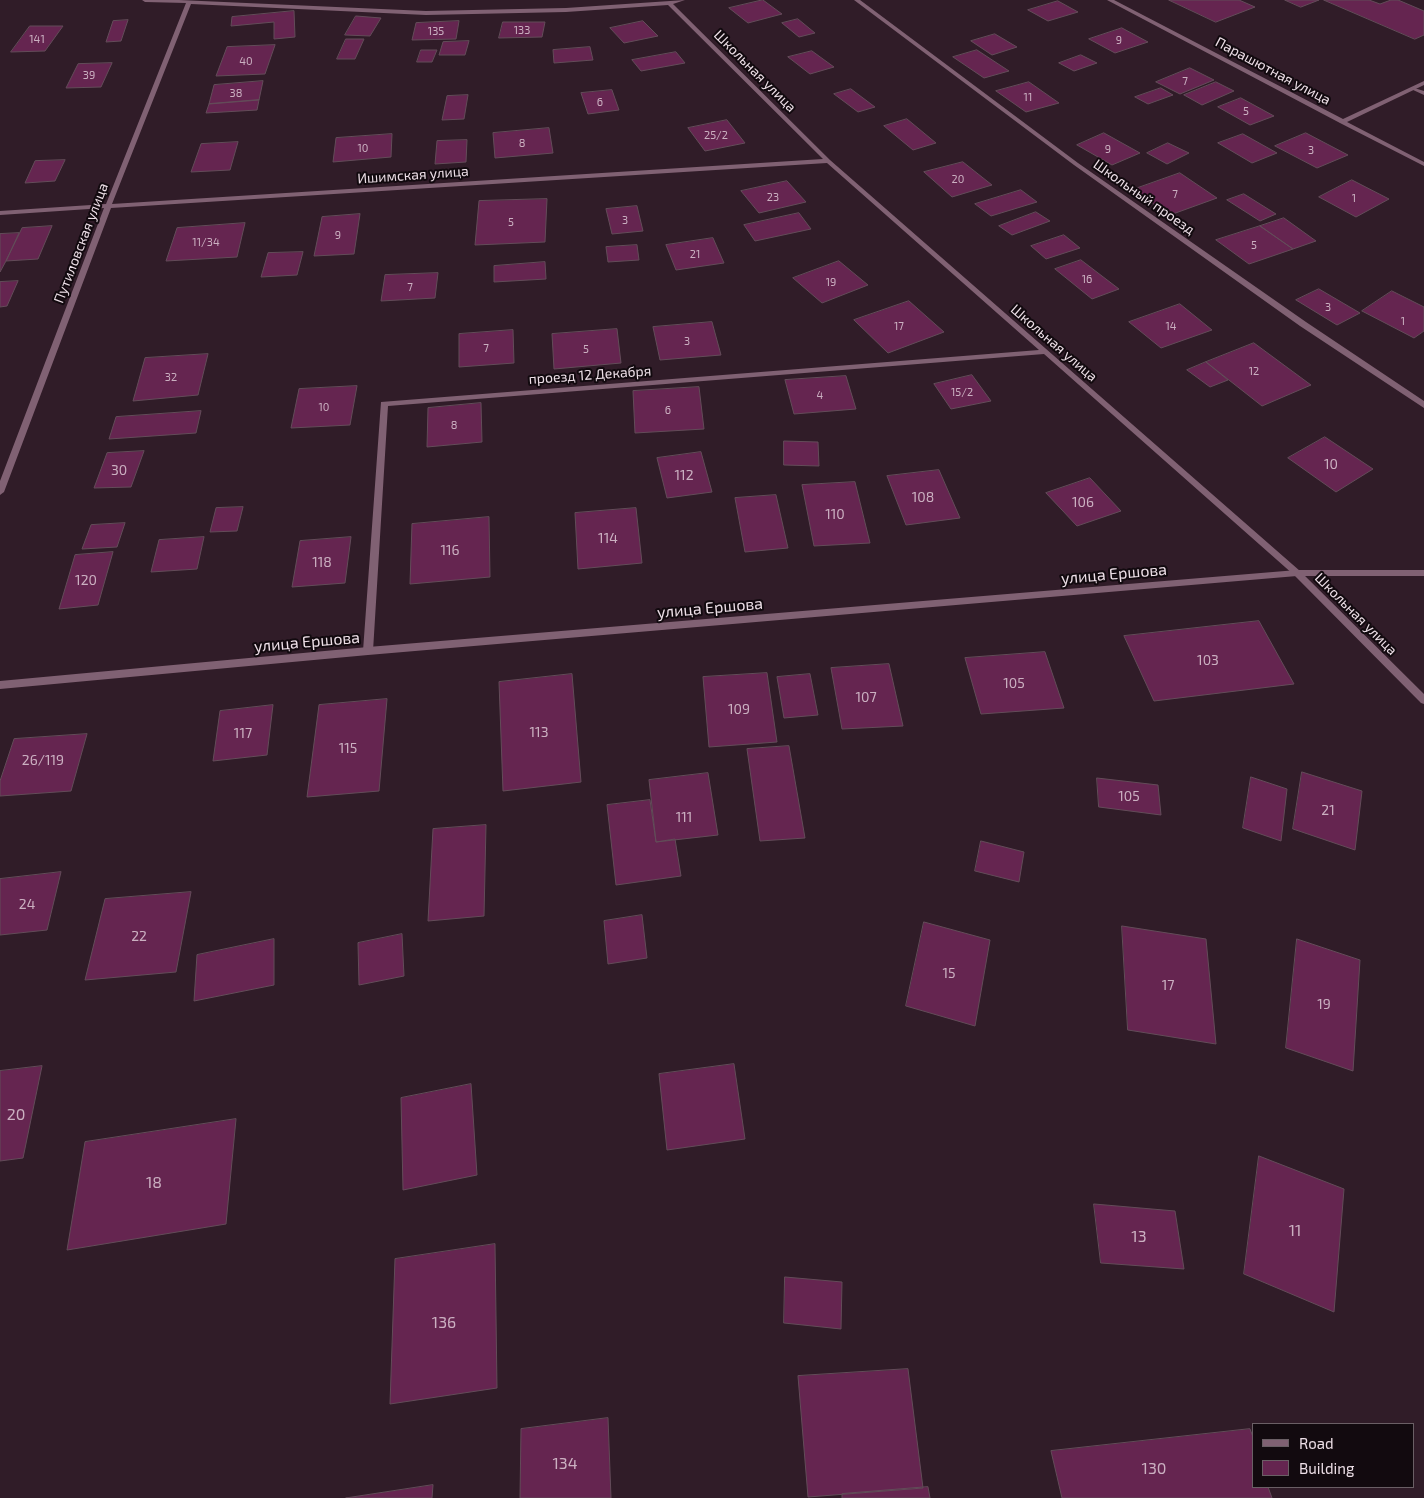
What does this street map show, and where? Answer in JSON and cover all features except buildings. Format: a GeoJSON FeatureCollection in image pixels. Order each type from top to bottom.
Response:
{"type":"FeatureCollection","features":[{"type":"Feature","properties":{"kind":"street"},"geometry":{"type":"LineString","coordinates":[[145,0],[426,13],[566,10],[669,3],[682,0]]}},
{"type":"Feature","properties":{"kind":"street","name":"Школьный проезд"},"geometry":{"type":"LineString","coordinates":[[857,0],[1076,164],[1303,324],[1424,404]]}},
{"type":"Feature","properties":{"kind":"street","name":"Парашютная улица"},"geometry":{"type":"LineString","coordinates":[[1110,0],[1424,164]]}},
{"type":"Feature","properties":{"kind":"street","name":"Путиловская улица"},"geometry":{"type":"LineString","coordinates":[[0,492],[108,207],[189,3]]}},
{"type":"Feature","properties":{"kind":"street","name":"Школьная улица"},"geometry":{"type":"LineString","coordinates":[[669,3],[828,162],[1297,573],[1424,700]]}},
{"type":"Feature","properties":{"kind":"street"},"geometry":{"type":"LineString","coordinates":[[1342,122],[1424,83]]}},
{"type":"Feature","properties":{"kind":"street"},"geometry":{"type":"LineString","coordinates":[[1413,88],[1424,93]]}},
{"type":"Feature","properties":{"kind":"street","name":"Ишимская улица"},"geometry":{"type":"LineString","coordinates":[[0,213],[828,162]]}},
{"type":"Feature","properties":{"kind":"street","name":"проезд 12 Декабря"},"geometry":{"type":"LineString","coordinates":[[368,651],[384,404],[1045,352]]}},
{"type":"Feature","properties":{"kind":"street","name":"улица Ершова"},"geometry":{"type":"LineString","coordinates":[[0,685],[368,651],[1297,573],[1424,574]]}}]}
